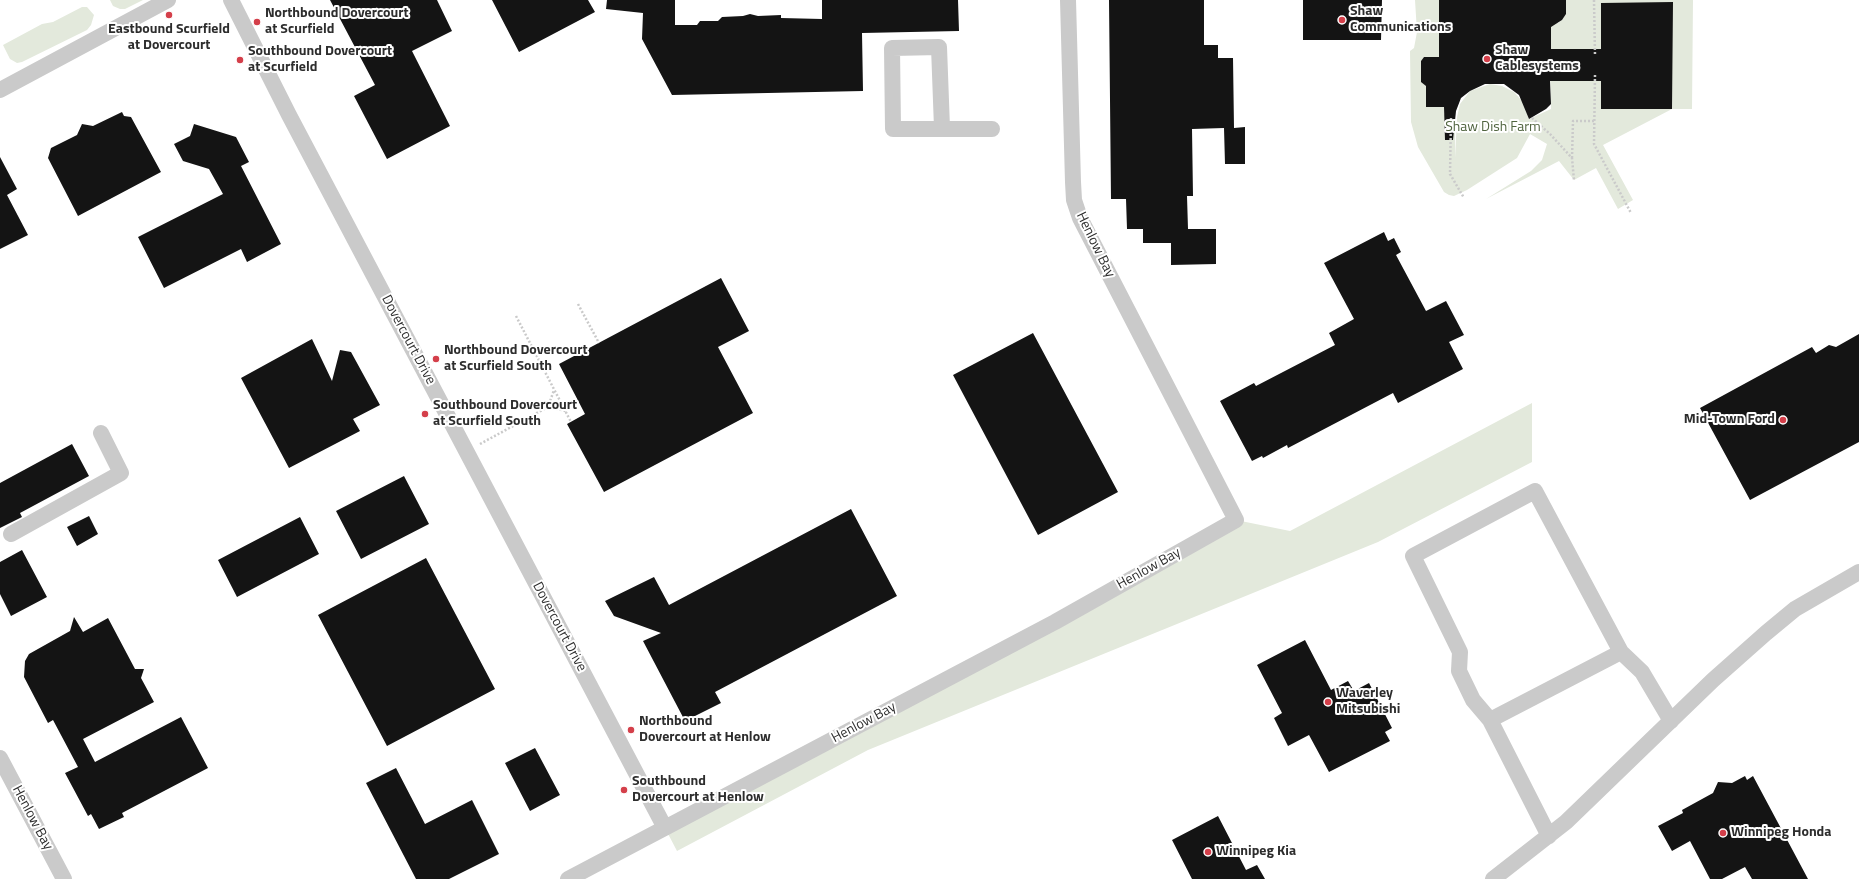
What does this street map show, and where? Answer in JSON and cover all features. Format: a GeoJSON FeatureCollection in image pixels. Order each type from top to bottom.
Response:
{"type":"FeatureCollection","features":[{"type":"Feature","properties":{"kind":"street"},"geometry":{"type":"LineString","coordinates":[[0,90],[168,0]]}},
{"type":"Feature","properties":{"kind":"street","name":"Dovercourt Drive"},"geometry":{"type":"LineString","coordinates":[[231,0],[296,129],[665,828]]}},
{"type":"Feature","properties":{"kind":"street","name":"Henlow Bay"},"geometry":{"type":"LineString","coordinates":[[568,879],[1055,622],[1236,520],[1080,218],[1074,200],[1068,0]]}},
{"type":"Feature","properties":{"kind":"street"},"geometry":{"type":"LineString","coordinates":[[942,128],[940,47],[892,48],[894,129],[992,129]]}},
{"type":"Feature","properties":{"kind":"street"},"geometry":{"type":"LineString","coordinates":[[11,534],[122,473],[101,433]]}},
{"type":"Feature","properties":{"kind":"street"},"geometry":{"type":"LineString","coordinates":[[1549,836],[1490,720],[1473,700],[1459,671],[1460,652],[1413,556],[1535,491],[1621,652],[1642,672],[1670,721]]}},
{"type":"Feature","properties":{"kind":"street"},"geometry":{"type":"LineString","coordinates":[[1493,879],[1566,822],[1713,680],[1795,609],[1859,572]]}},
{"type":"Feature","properties":{"kind":"street"},"geometry":{"type":"LineString","coordinates":[[1490,720],[1621,652]]}},
{"type":"Feature","properties":{"kind":"street","name":"Henlow Bay"},"geometry":{"type":"LineString","coordinates":[[0,758],[64,879]]}},
{"type":"Feature","properties":{"kind":"path"},"geometry":{"type":"LineString","coordinates":[[1594,0],[1595,55]]}},
{"type":"Feature","properties":{"kind":"path"},"geometry":{"type":"LineString","coordinates":[[1595,75],[1594,144],[1631,213]]}},
{"type":"Feature","properties":{"kind":"path"},"geometry":{"type":"LineString","coordinates":[[1451,118],[1450,174],[1464,198]]}},
{"type":"Feature","properties":{"kind":"path"},"geometry":{"type":"LineString","coordinates":[[1532,118],[1550,134],[1572,158]]}},
{"type":"Feature","properties":{"kind":"path"},"geometry":{"type":"LineString","coordinates":[[1574,180],[1572,158],[1573,121],[1595,121]]}},
{"type":"Feature","properties":{"kind":"path"},"geometry":{"type":"LineString","coordinates":[[578,304],[599,343]]}},
{"type":"Feature","properties":{"kind":"path"},"geometry":{"type":"LineString","coordinates":[[516,316],[571,422]]}},
{"type":"Feature","properties":{"kind":"path"},"geometry":{"type":"LineString","coordinates":[[475,439],[478,446],[548,407],[554,390]]}},
{"type":"Feature","properties":{"kind":"path"},"geometry":{"type":"LineString","coordinates":[[548,407],[566,411]]}},
{"type":"Feature","properties":{"kind":"green space"},"geometry":{"type":"Polygon","coordinates":[[[110,0],[143,0],[125,9],[120,9],[113,6],[110,0]]]}},
{"type":"Feature","properties":{"kind":"green space","name":"Shaw Dish Farm"},"geometry":{"type":"Polygon","coordinates":[[[1415,0],[1439,0],[1439,57],[1424,57],[1421,61],[1421,81],[1426,86],[1426,107],[1444,107],[1444,114],[1455,120],[1455,158],[1457,117],[1460,104],[1470,91],[1490,84],[1502,86],[1514,92],[1523,102],[1529,119],[1551,109],[1550,70],[1601,75],[1601,109],[1672,109],[1603,145],[1633,200],[1618,209],[1596,168],[1574,180],[1559,161],[1486,199],[1531,171],[1542,160],[1547,144],[1530,134],[1517,158],[1467,190],[1454,196],[1444,192],[1418,147],[1411,122],[1410,51],[1414,48],[1417,32],[1415,0]]]}},
{"type":"Feature","properties":{"kind":"green space"},"geometry":{"type":"Polygon","coordinates":[[[1566,0],[1693,0],[1692,109],[1672,109],[1672,3],[1601,55],[1583,55],[1583,49],[1562,49],[1562,60],[1551,60],[1551,23],[1558,23],[1566,14],[1566,0]]]}},
{"type":"Feature","properties":{"kind":"green space"},"geometry":{"type":"Polygon","coordinates":[[[82,7],[87,7],[94,15],[91,25],[87,30],[22,62],[17,63],[10,59],[3,45],[42,24],[53,22],[82,7]]]}},
{"type":"Feature","properties":{"kind":"green space"},"geometry":{"type":"Polygon","coordinates":[[[1532,403],[1532,462],[1378,542],[868,750],[677,851],[665,828],[1236,520],[1290,531],[1532,403]]]}},
{"type":"Feature","properties":{"kind":"building"},"geometry":{"type":"Polygon","coordinates":[[[330,0],[437,0],[452,31],[412,51],[450,126],[387,159],[354,96],[375,85],[330,0]]]}},
{"type":"Feature","properties":{"kind":"building"},"geometry":{"type":"Polygon","coordinates":[[[492,0],[588,0],[595,12],[519,52],[492,0]]]}},
{"type":"Feature","properties":{"kind":"building"},"geometry":{"type":"Polygon","coordinates":[[[607,0],[675,0],[675,25],[697,25],[700,21],[718,21],[722,17],[743,16],[750,14],[758,16],[781,15],[781,18],[822,19],[822,0],[958,0],[959,31],[862,33],[863,91],[672,95],[642,39],[643,13],[606,9],[607,0]]]}},
{"type":"Feature","properties":{"kind":"building"},"geometry":{"type":"Polygon","coordinates":[[[1109,0],[1204,0],[1204,45],[1218,45],[1218,58],[1233,58],[1234,128],[1245,127],[1245,164],[1225,164],[1224,128],[1192,129],[1193,196],[1187,196],[1188,229],[1216,229],[1216,264],[1171,265],[1171,243],[1143,243],[1143,229],[1127,229],[1126,199],[1111,199],[1109,0]]]}},
{"type":"Feature","properties":{"kind":"building","name":"Shaw Communications"},"geometry":{"type":"Polygon","coordinates":[[[1303,0],[1382,0],[1381,40],[1303,40],[1303,0]]]}},
{"type":"Feature","properties":{"kind":"building","name":"Shaw Cablesystems"},"geometry":{"type":"Polygon","coordinates":[[[1439,0],[1566,0],[1566,14],[1562,20],[1551,27],[1551,49],[1601,49],[1601,3],[1673,2],[1672,109],[1601,109],[1601,81],[1550,81],[1551,104],[1546,109],[1529,119],[1519,95],[1504,84],[1485,84],[1470,91],[1461,98],[1456,111],[1453,140],[1445,140],[1444,107],[1426,107],[1426,86],[1421,82],[1421,61],[1424,57],[1439,57],[1439,0]]]}},
{"type":"Feature","properties":{"kind":"building"},"geometry":{"type":"Polygon","coordinates":[[[122,112],[124,116],[131,117],[161,172],[78,216],[48,158],[51,148],[77,135],[82,124],[93,126],[122,112]]]}},
{"type":"Feature","properties":{"kind":"building"},"geometry":{"type":"Polygon","coordinates":[[[194,124],[236,137],[249,162],[241,166],[281,244],[247,262],[241,249],[164,288],[138,237],[223,194],[209,169],[183,161],[174,144],[190,136],[194,124]]]}},
{"type":"Feature","properties":{"kind":"building"},"geometry":{"type":"Polygon","coordinates":[[[0,157],[17,189],[7,195],[28,235],[0,249],[0,157]]]}},
{"type":"Feature","properties":{"kind":"building"},"geometry":{"type":"Polygon","coordinates":[[[1384,232],[1388,241],[1394,238],[1401,252],[1396,255],[1426,311],[1446,301],[1464,335],[1449,342],[1463,369],[1398,403],[1393,393],[1288,448],[1287,445],[1263,458],[1262,456],[1252,461],[1220,401],[1254,383],[1256,386],[1335,345],[1329,333],[1354,319],[1324,263],[1384,232]]]}},
{"type":"Feature","properties":{"kind":"building"},"geometry":{"type":"Polygon","coordinates":[[[721,278],[749,331],[718,347],[753,413],[604,492],[567,424],[585,414],[559,364],[721,278]]]}},
{"type":"Feature","properties":{"kind":"building"},"geometry":{"type":"Polygon","coordinates":[[[1033,333],[1118,492],[1038,535],[953,375],[1033,333]]]}},
{"type":"Feature","properties":{"kind":"building","name":"Mid-Town Ford"},"geometry":{"type":"Polygon","coordinates":[[[1859,334],[1859,442],[1750,500],[1700,408],[1812,347],[1816,353],[1829,345],[1836,347],[1859,334]]]}},
{"type":"Feature","properties":{"kind":"building"},"geometry":{"type":"Polygon","coordinates":[[[312,339],[332,381],[340,350],[351,352],[380,405],[353,419],[360,431],[289,468],[241,378],[312,339]]]}},
{"type":"Feature","properties":{"kind":"building"},"geometry":{"type":"Polygon","coordinates":[[[72,444],[89,476],[20,513],[22,517],[0,528],[0,483],[72,444]]]}},
{"type":"Feature","properties":{"kind":"building"},"geometry":{"type":"Polygon","coordinates":[[[404,476],[429,524],[361,559],[336,511],[404,476]]]}},
{"type":"Feature","properties":{"kind":"building"},"geometry":{"type":"Polygon","coordinates":[[[851,509],[897,596],[715,692],[721,703],[685,721],[643,641],[661,633],[614,616],[605,601],[654,577],[669,605],[851,509]]]}},
{"type":"Feature","properties":{"kind":"building"},"geometry":{"type":"Polygon","coordinates":[[[89,516],[98,534],[77,546],[67,527],[89,516]]]}},
{"type":"Feature","properties":{"kind":"building"},"geometry":{"type":"Polygon","coordinates":[[[300,517],[319,554],[237,597],[218,560],[300,517]]]}},
{"type":"Feature","properties":{"kind":"building"},"geometry":{"type":"Polygon","coordinates":[[[22,550],[47,597],[11,616],[0,594],[0,562],[22,550]]]}},
{"type":"Feature","properties":{"kind":"building"},"geometry":{"type":"Polygon","coordinates":[[[426,558],[495,689],[387,746],[318,615],[426,558]]]}},
{"type":"Feature","properties":{"kind":"building"},"geometry":{"type":"Polygon","coordinates":[[[74,617],[83,632],[108,618],[135,669],[144,669],[141,678],[154,702],[83,739],[95,762],[181,717],[208,768],[122,813],[124,817],[99,829],[91,814],[88,816],[65,773],[78,767],[53,720],[48,723],[24,677],[25,661],[29,654],[70,631],[74,617]]]}},
{"type":"Feature","properties":{"kind":"building","name":"Waverley Mitsubishi"},"geometry":{"type":"Polygon","coordinates":[[[1305,640],[1331,690],[1348,681],[1354,691],[1369,683],[1392,728],[1385,732],[1390,741],[1329,772],[1309,735],[1288,746],[1274,718],[1282,713],[1257,665],[1305,640]]]}},
{"type":"Feature","properties":{"kind":"building"},"geometry":{"type":"Polygon","coordinates":[[[535,748],[560,795],[530,811],[505,763],[535,748]]]}},
{"type":"Feature","properties":{"kind":"building"},"geometry":{"type":"Polygon","coordinates":[[[396,768],[425,824],[472,800],[499,854],[449,879],[416,879],[366,783],[396,768]]]}},
{"type":"Feature","properties":{"kind":"building","name":"Winnipeg Honda"},"geometry":{"type":"Polygon","coordinates":[[[1745,776],[1747,780],[1753,776],[1808,879],[1752,879],[1745,867],[1722,879],[1710,879],[1690,841],[1672,851],[1658,826],[1683,813],[1682,810],[1713,793],[1718,782],[1732,783],[1745,776]]]}},
{"type":"Feature","properties":{"kind":"building","name":"Winnipeg Kia"},"geometry":{"type":"Polygon","coordinates":[[[1218,816],[1246,870],[1257,865],[1265,879],[1192,879],[1172,840],[1218,816]]]}},
{"type":"Feature","properties":{"kind":"place","name":"Eastbound Scurfield at Dovercourt"},"geometry":{"type":"Point","coordinates":[169,15]}},
{"type":"Feature","properties":{"kind":"place","name":"Shaw Communications"},"geometry":{"type":"Point","coordinates":[1342,20]}},
{"type":"Feature","properties":{"kind":"place","name":"Northbound Dovercourt at Scurfield"},"geometry":{"type":"Point","coordinates":[257,22]}},
{"type":"Feature","properties":{"kind":"place","name":"Shaw Cablesystems"},"geometry":{"type":"Point","coordinates":[1487,59]}},
{"type":"Feature","properties":{"kind":"place","name":"Southbound Dovercourt at Scurfield"},"geometry":{"type":"Point","coordinates":[240,60]}},
{"type":"Feature","properties":{"kind":"place","name":"Northbound Dovercourt at Scurfield South"},"geometry":{"type":"Point","coordinates":[436,359]}},
{"type":"Feature","properties":{"kind":"place","name":"Southbound Dovercourt at Scurfield South"},"geometry":{"type":"Point","coordinates":[425,414]}},
{"type":"Feature","properties":{"kind":"place","name":"Mid-Town Ford"},"geometry":{"type":"Point","coordinates":[1783,420]}},
{"type":"Feature","properties":{"kind":"place","name":"Waverley Mitsubishi"},"geometry":{"type":"Point","coordinates":[1328,702]}},
{"type":"Feature","properties":{"kind":"place","name":"Northbound Dovercourt at Henlow"},"geometry":{"type":"Point","coordinates":[631,730]}},
{"type":"Feature","properties":{"kind":"place","name":"Southbound Dovercourt at Henlow"},"geometry":{"type":"Point","coordinates":[624,790]}},
{"type":"Feature","properties":{"kind":"place","name":"Winnipeg Honda"},"geometry":{"type":"Point","coordinates":[1723,833]}},
{"type":"Feature","properties":{"kind":"place","name":"Winnipeg Kia"},"geometry":{"type":"Point","coordinates":[1208,852]}}]}
